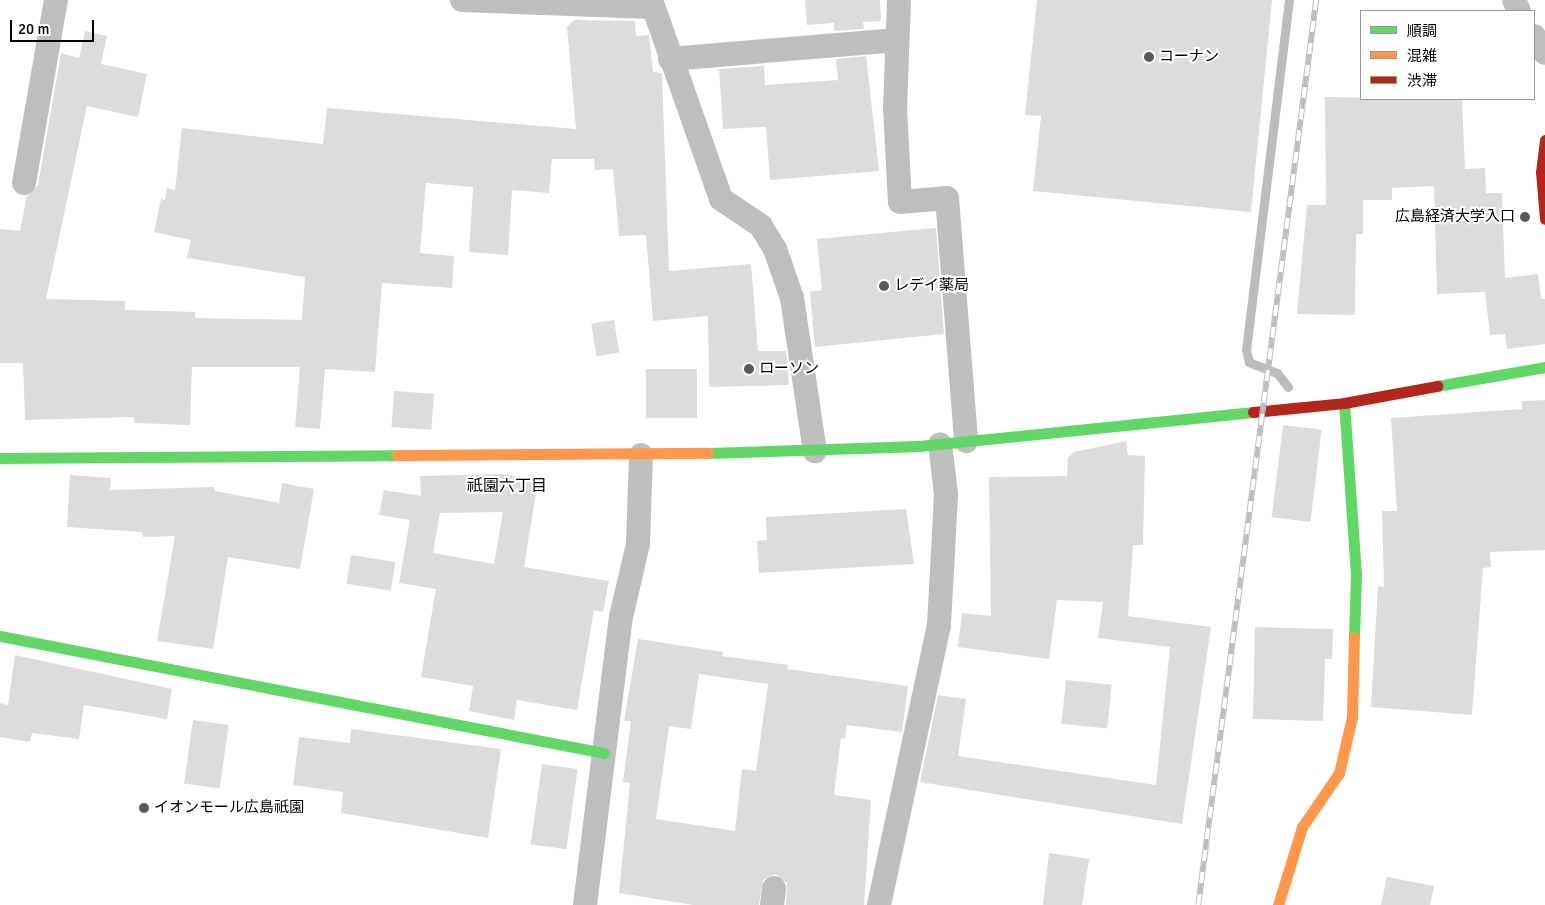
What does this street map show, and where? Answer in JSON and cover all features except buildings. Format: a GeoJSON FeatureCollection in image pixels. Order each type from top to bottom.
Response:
{"type":"FeatureCollection","features":[{"type":"Feature","properties":{"kind":"street"},"geometry":{"type":"LineString","coordinates":[[24,183],[56,0]]}},
{"type":"Feature","properties":{"kind":"street"},"geometry":{"type":"LineString","coordinates":[[462,0],[651,3],[721,199],[761,226],[775,249],[792,298],[815,451]]}},
{"type":"Feature","properties":{"kind":"street"},"geometry":{"type":"LineString","coordinates":[[898,0],[900,202],[947,198],[966,441]]}},
{"type":"Feature","properties":{"kind":"street"},"geometry":{"type":"LineString","coordinates":[[1535,38],[1545,53]]}},
{"type":"Feature","properties":{"kind":"street"},"geometry":{"type":"LineString","coordinates":[[670,59],[897,40]]}},
{"type":"Feature","properties":{"kind":"street"},"geometry":{"type":"LineString","coordinates":[[1545,140],[1541,172],[1545,219]]}},
{"type":"Feature","properties":{"kind":"street"},"geometry":{"type":"LineString","coordinates":[[0,458],[641,455],[815,451],[940,444],[1344,403],[1545,367]]}},
{"type":"Feature","properties":{"kind":"street"},"geometry":{"type":"LineString","coordinates":[[1278,905],[1302,827],[1339,773],[1352,717],[1356,574],[1344,403]]}},
{"type":"Feature","properties":{"kind":"street"},"geometry":{"type":"LineString","coordinates":[[879,905],[938,625],[946,494],[940,444]]}},
{"type":"Feature","properties":{"kind":"street"},"geometry":{"type":"LineString","coordinates":[[585,905],[620,617],[638,544],[641,455]]}},
{"type":"Feature","properties":{"kind":"street"},"geometry":{"type":"LineString","coordinates":[[0,636],[604,754]]}},
{"type":"Feature","properties":{"kind":"waterway"},"geometry":{"type":"LineString","coordinates":[[1288,387],[1277,373],[1249,362],[1246,350],[1289,0]]}},
{"type":"Feature","properties":{"kind":"railway"},"geometry":{"type":"LineString","coordinates":[[1198,905],[1316,0]]}},
{"type":"Feature","properties":{"kind":"traffic: fast"},"geometry":{"type":"LineString","coordinates":[[1437,386],[1545,367]]}},
{"type":"Feature","properties":{"kind":"traffic: fast"},"geometry":{"type":"LineString","coordinates":[[1344,403],[1356,574],[1354,637]]}},
{"type":"Feature","properties":{"kind":"traffic: fast"},"geometry":{"type":"LineString","coordinates":[[708,453],[919,446],[1253,412]]}},
{"type":"Feature","properties":{"kind":"traffic: fast"},"geometry":{"type":"LineString","coordinates":[[0,458],[397,455]]}},
{"type":"Feature","properties":{"kind":"traffic: fast"},"geometry":{"type":"LineString","coordinates":[[0,636],[604,753]]}},
{"type":"Feature","properties":{"kind":"traffic: slow"},"geometry":{"type":"LineString","coordinates":[[397,455],[708,453]]}},
{"type":"Feature","properties":{"kind":"traffic: slow"},"geometry":{"type":"LineString","coordinates":[[1278,905],[1302,827],[1339,773],[1352,717],[1354,637]]}},
{"type":"Feature","properties":{"kind":"traffic: jam"},"geometry":{"type":"LineString","coordinates":[[1545,140],[1541,172],[1545,219]]}},
{"type":"Feature","properties":{"kind":"traffic: jam"},"geometry":{"type":"LineString","coordinates":[[1253,412],[1344,403],[1437,386]]}},
{"type":"Feature","properties":{"kind":"place","name":"コーナン"},"geometry":{"type":"Point","coordinates":[1149,57]}},
{"type":"Feature","properties":{"kind":"place","name":"広島経済大学入口"},"geometry":{"type":"Point","coordinates":[1525,217]}},
{"type":"Feature","properties":{"kind":"place","name":"レデイ薬局"},"geometry":{"type":"Point","coordinates":[884,286]}},
{"type":"Feature","properties":{"kind":"place","name":"ローソン"},"geometry":{"type":"Point","coordinates":[749,369]}},
{"type":"Feature","properties":{"kind":"place","name":"イオンモール広島祇園"},"geometry":{"type":"Point","coordinates":[144,808]}},
{"type":"Feature","properties":{"kind":"district","name":"祇園六丁目"},"geometry":{"type":"Point","coordinates":[507,486]}}]}
